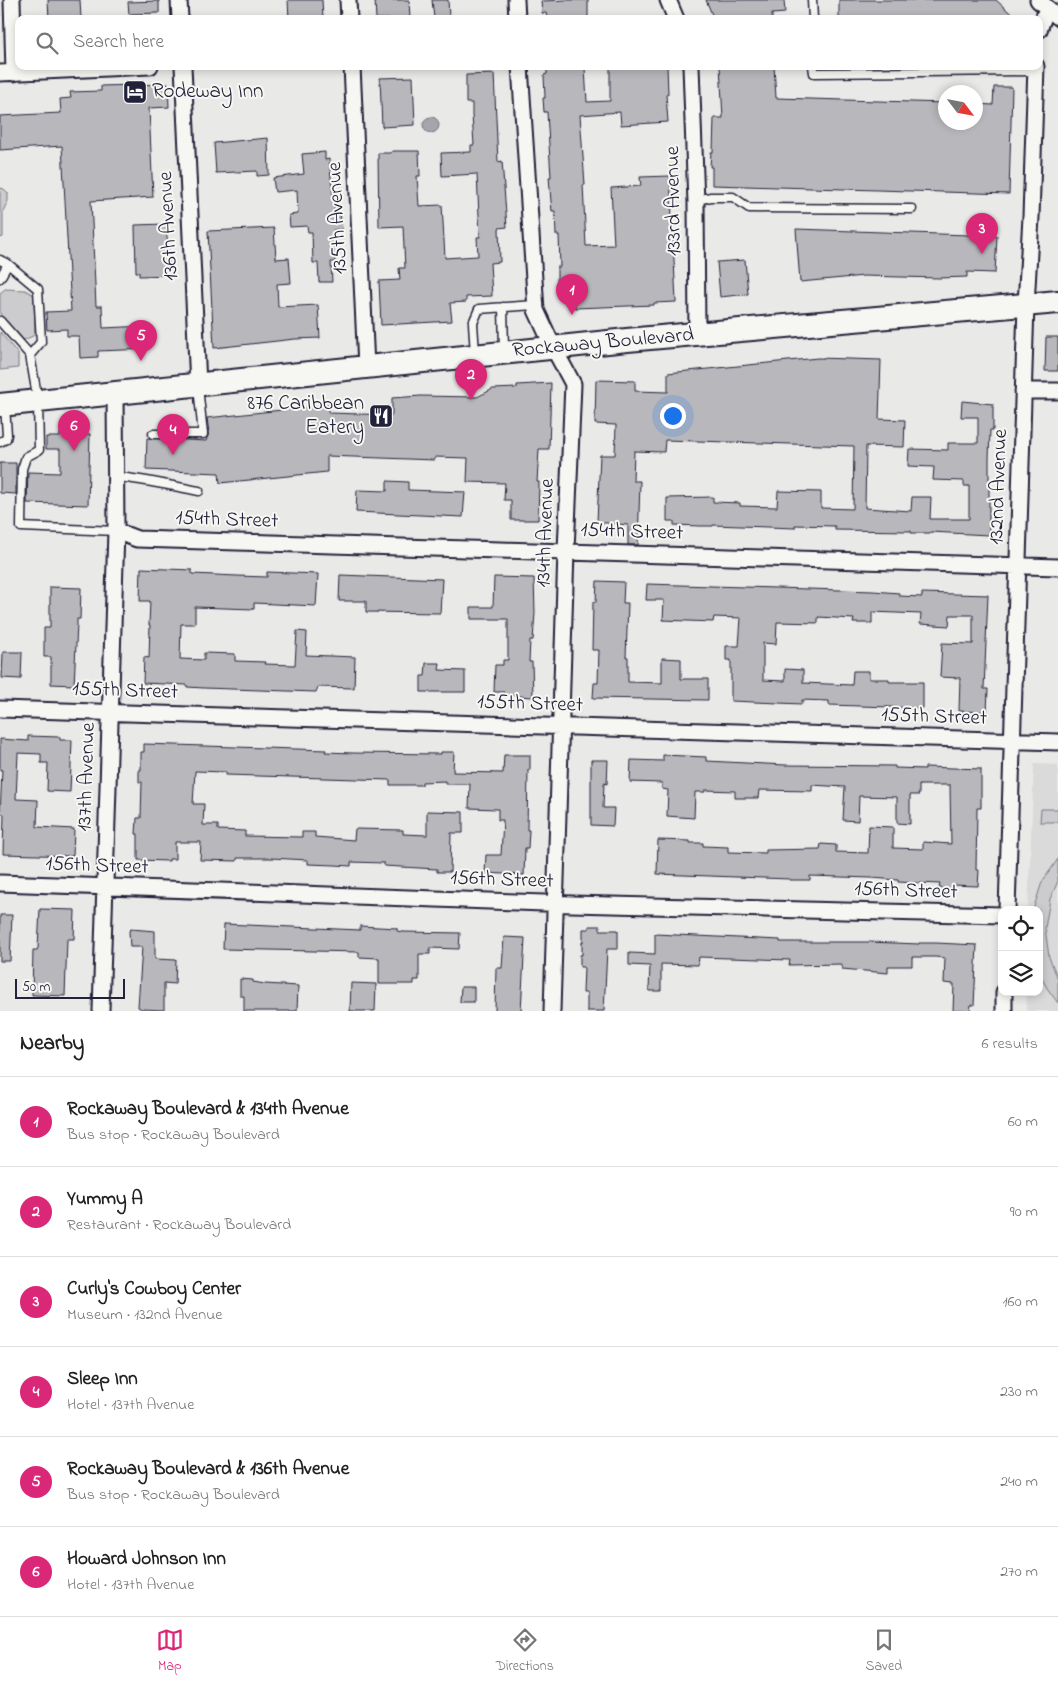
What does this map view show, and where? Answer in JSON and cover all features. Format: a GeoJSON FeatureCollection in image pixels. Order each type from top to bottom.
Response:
{"type":"FeatureCollection","features":[{"type":"Feature","properties":{"kind":"main road","name":"Rockaway Boulevard"},"geometry":{"type":"LineString","coordinates":[[3,405],[553,347],[1058,302]]}},
{"type":"Feature","properties":{"kind":"street"},"geometry":{"type":"LineString","coordinates":[[12,0],[7,73],[54,70]]}},
{"type":"Feature","properties":{"kind":"street"},"geometry":{"type":"LineString","coordinates":[[179,0],[180,15]]}},
{"type":"Feature","properties":{"kind":"street"},"geometry":{"type":"LineString","coordinates":[[348,0],[349,15]]}},
{"type":"Feature","properties":{"kind":"street"},"geometry":{"type":"LineString","coordinates":[[516,0],[517,15]]}},
{"type":"Feature","properties":{"kind":"street"},"geometry":{"type":"LineString","coordinates":[[668,0],[674,15]]}},
{"type":"Feature","properties":{"kind":"street"},"geometry":{"type":"LineString","coordinates":[[1043,20],[1048,8]]}},
{"type":"Feature","properties":{"kind":"street","name":"136th Avenue"},"geometry":{"type":"LineString","coordinates":[[183,70],[198,385]]}},
{"type":"Feature","properties":{"kind":"street","name":"135th Avenue"},"geometry":{"type":"LineString","coordinates":[[352,70],[366,367]]}},
{"type":"Feature","properties":{"kind":"street","name":"134th Avenue"},"geometry":{"type":"LineString","coordinates":[[520,70],[535,305],[553,347],[573,384],[552,1011]]}},
{"type":"Feature","properties":{"kind":"street","name":"133rd Avenue"},"geometry":{"type":"LineString","coordinates":[[692,70],[697,334]]}},
{"type":"Feature","properties":{"kind":"street","name":"132nd Avenue"},"geometry":{"type":"LineString","coordinates":[[1007,906],[1035,70]]}},
{"type":"Feature","properties":{"kind":"street"},"geometry":{"type":"LineString","coordinates":[[1024,391],[1058,392]]}},
{"type":"Feature","properties":{"kind":"street","name":"137th Avenue"},"geometry":{"type":"LineString","coordinates":[[101,1011],[116,531],[115,393]]}},
{"type":"Feature","properties":{"kind":"street","name":"154th Street"},"geometry":{"type":"LineString","coordinates":[[116,531],[137,539],[1058,567]]}},
{"type":"Feature","properties":{"kind":"street","name":"155th Street"},"geometry":{"type":"LineString","coordinates":[[0,709],[1058,742]]}},
{"type":"Feature","properties":{"kind":"street","name":"156th Street"},"geometry":{"type":"LineString","coordinates":[[0,883],[555,903],[998,915]]}},
{"type":"Feature","properties":{"kind":"street"},"geometry":{"type":"LineString","coordinates":[[1004,996],[1004,1011]]}},
{"type":"Feature","properties":{"kind":"lane"},"geometry":{"type":"LineString","coordinates":[[812,0],[813,15]]}},
{"type":"Feature","properties":{"kind":"lane"},"geometry":{"type":"LineString","coordinates":[[814,70],[814,73],[980,70]]}},
{"type":"Feature","properties":{"kind":"lane"},"geometry":{"type":"LineString","coordinates":[[696,200],[711,197],[733,198],[749,208],[912,209]]}},
{"type":"Feature","properties":{"kind":"lane"},"geometry":{"type":"LineString","coordinates":[[0,278],[4,262],[38,289],[41,342],[30,355]]}},
{"type":"Feature","properties":{"kind":"lane"},"geometry":{"type":"LineString","coordinates":[[475,356],[473,323],[479,308],[535,305]]}},
{"type":"Feature","properties":{"kind":"lane"},"geometry":{"type":"LineString","coordinates":[[503,307],[504,352]]}},
{"type":"Feature","properties":{"kind":"lane"},"geometry":{"type":"LineString","coordinates":[[0,320],[30,355],[38,401],[39,450],[26,457],[22,469],[21,527],[116,531]]}},
{"type":"Feature","properties":{"kind":"lane"},"geometry":{"type":"LineString","coordinates":[[153,434],[203,434],[198,385]]}},
{"type":"Feature","properties":{"kind":"lane"},"geometry":{"type":"LineString","coordinates":[[0,442],[6,439],[7,435],[3,405]]}},
{"type":"Feature","properties":{"kind":"lane"},"geometry":{"type":"LineString","coordinates":[[116,477],[140,478],[148,482],[199,491]]}},
{"type":"Feature","properties":{"kind":"shaded area"},"geometry":{"type":"Polygon","coordinates":[[[428,117],[434,117],[439,122],[437,131],[428,133],[423,128],[423,122],[428,117]]]}},
{"type":"Feature","properties":{"kind":"shaded area"},"geometry":{"type":"Polygon","coordinates":[[[0,188],[8,193],[8,201],[3,211],[3,237],[0,238],[0,188]]]}},
{"type":"Feature","properties":{"kind":"shaded area"},"geometry":{"type":"Polygon","coordinates":[[[5,289],[25,290],[34,295],[35,335],[24,340],[0,314],[0,293],[5,289]]]}},
{"type":"Feature","properties":{"kind":"shaded area"},"geometry":{"type":"Polygon","coordinates":[[[0,332],[18,354],[18,368],[0,370],[0,332]]]}},
{"type":"Feature","properties":{"kind":"shaded area"},"geometry":{"type":"Polygon","coordinates":[[[1034,764],[1058,765],[1058,1011],[1026,1011],[1027,996],[1043,996],[1043,906],[1028,906],[1034,764]]]}},
{"type":"Feature","properties":{"kind":"shaded area"},"geometry":{"type":"Polygon","coordinates":[[[1041,809],[1058,809],[1058,822],[1040,822],[1041,809]]]}},
{"type":"Feature","properties":{"kind":"shaded area"},"geometry":{"type":"Polygon","coordinates":[[[1058,859],[1058,881],[1050,899],[1045,928],[1049,957],[1058,979],[1058,1003],[1043,980],[1043,906],[1034,906],[1042,882],[1058,859]]]}},
{"type":"Feature","properties":{"kind":"building"},"geometry":{"type":"Polygon","coordinates":[[[48,0],[80,0],[81,15],[49,15],[48,0]]]}},
{"type":"Feature","properties":{"kind":"building"},"geometry":{"type":"Polygon","coordinates":[[[288,0],[322,0],[323,15],[289,15],[288,0]]]}},
{"type":"Feature","properties":{"kind":"building"},"geometry":{"type":"Polygon","coordinates":[[[375,0],[409,0],[410,15],[376,15],[375,0]]]}},
{"type":"Feature","properties":{"kind":"building"},"geometry":{"type":"Polygon","coordinates":[[[432,0],[448,0],[449,15],[434,15],[432,0]]]}},
{"type":"Feature","properties":{"kind":"building"},"geometry":{"type":"Polygon","coordinates":[[[588,0],[588,15],[546,15],[546,13],[542,13],[541,1],[588,0]]]}},
{"type":"Feature","properties":{"kind":"building"},"geometry":{"type":"Polygon","coordinates":[[[706,0],[784,0],[785,13],[772,15],[712,15],[706,0]]]}},
{"type":"Feature","properties":{"kind":"building"},"geometry":{"type":"Polygon","coordinates":[[[839,0],[996,0],[1013,15],[839,15],[839,0]]]}},
{"type":"Feature","properties":{"kind":"building"},"geometry":{"type":"Polygon","coordinates":[[[159,1],[159,13],[129,14],[128,2],[159,1]]]}},
{"type":"Feature","properties":{"kind":"building"},"geometry":{"type":"Polygon","coordinates":[[[547,70],[585,70],[587,102],[610,101],[610,70],[667,70],[668,94],[666,95],[668,122],[621,125],[620,112],[580,115],[585,185],[583,185],[586,246],[614,245],[611,188],[641,186],[640,177],[670,176],[676,302],[654,303],[654,305],[575,308],[573,281],[557,281],[557,267],[560,267],[559,235],[556,235],[555,211],[552,211],[547,112],[544,112],[543,98],[545,98],[544,75],[547,74],[547,70]]]}},
{"type":"Feature","properties":{"kind":"building"},"geometry":{"type":"Polygon","coordinates":[[[720,70],[774,70],[776,98],[938,103],[938,130],[983,130],[983,104],[993,105],[994,87],[1012,87],[1009,194],[712,185],[712,167],[710,167],[711,152],[713,152],[714,118],[723,118],[720,70]]]}},
{"type":"Feature","properties":{"kind":"building"},"geometry":{"type":"Polygon","coordinates":[[[494,74],[498,162],[502,161],[507,227],[499,228],[500,262],[490,263],[492,296],[466,297],[466,302],[450,303],[452,321],[381,325],[379,281],[400,280],[399,268],[405,268],[403,226],[379,227],[378,153],[419,151],[420,176],[417,176],[419,206],[442,205],[445,258],[478,256],[477,237],[480,237],[477,174],[442,176],[441,153],[471,152],[471,145],[474,145],[472,103],[466,103],[466,75],[494,74]]]}},
{"type":"Feature","properties":{"kind":"building"},"geometry":{"type":"Polygon","coordinates":[[[413,77],[415,125],[382,127],[380,78],[413,77]]]}},
{"type":"Feature","properties":{"kind":"building"},"geometry":{"type":"Polygon","coordinates":[[[168,84],[169,107],[149,108],[153,197],[91,201],[96,306],[102,306],[103,328],[147,326],[148,349],[98,351],[98,357],[80,358],[79,336],[67,336],[67,329],[47,330],[46,312],[71,311],[62,146],[0,150],[0,116],[61,113],[60,99],[71,98],[70,92],[101,91],[101,86],[168,84]]]}},
{"type":"Feature","properties":{"kind":"building"},"geometry":{"type":"Polygon","coordinates":[[[268,138],[269,175],[257,176],[257,171],[216,173],[214,143],[268,138]]]}},
{"type":"Feature","properties":{"kind":"building"},"geometry":{"type":"Polygon","coordinates":[[[325,152],[325,160],[329,159],[335,214],[340,213],[342,229],[333,230],[335,262],[331,262],[332,282],[319,282],[318,263],[313,263],[312,232],[308,232],[307,226],[290,227],[289,215],[298,214],[297,190],[275,192],[273,178],[304,174],[302,154],[325,152]]]}},
{"type":"Feature","properties":{"kind":"building"},"geometry":{"type":"Polygon","coordinates":[[[166,224],[170,275],[139,276],[139,272],[136,272],[135,225],[166,224]]]}},
{"type":"Feature","properties":{"kind":"building"},"geometry":{"type":"Polygon","coordinates":[[[274,228],[276,259],[289,258],[291,283],[277,284],[278,307],[318,305],[320,338],[214,348],[208,231],[274,228]]]}},
{"type":"Feature","properties":{"kind":"building"},"geometry":{"type":"Polygon","coordinates":[[[796,229],[997,236],[995,273],[967,272],[967,277],[939,278],[864,276],[800,282],[796,229]]]}},
{"type":"Feature","properties":{"kind":"building"},"geometry":{"type":"Polygon","coordinates":[[[745,260],[748,294],[720,297],[717,262],[745,260]]]}},
{"type":"Feature","properties":{"kind":"building"},"geometry":{"type":"Polygon","coordinates":[[[1046,337],[1058,337],[1058,371],[1045,371],[1046,337]]]}},
{"type":"Feature","properties":{"kind":"building"},"geometry":{"type":"Polygon","coordinates":[[[818,358],[881,360],[879,419],[905,420],[904,447],[866,446],[865,508],[911,511],[912,497],[931,497],[930,519],[969,519],[969,486],[964,486],[964,481],[933,480],[934,467],[908,466],[909,449],[948,450],[948,443],[978,443],[978,417],[961,417],[962,401],[993,404],[993,430],[990,430],[989,459],[989,535],[835,530],[835,526],[795,525],[795,528],[674,525],[674,521],[667,521],[667,498],[713,497],[713,502],[740,503],[740,506],[777,507],[778,491],[821,492],[821,508],[853,509],[854,446],[665,440],[664,452],[634,451],[633,481],[640,481],[638,545],[628,545],[628,525],[597,522],[600,455],[615,455],[616,425],[595,424],[596,380],[635,381],[635,391],[668,392],[668,373],[818,358]]]}},
{"type":"Feature","properties":{"kind":"building"},"geometry":{"type":"Polygon","coordinates":[[[551,383],[549,449],[539,449],[537,482],[539,482],[538,520],[511,520],[511,500],[504,500],[505,483],[467,482],[468,458],[435,457],[435,460],[327,456],[327,472],[220,483],[219,473],[146,470],[147,438],[206,441],[209,433],[207,418],[329,405],[328,413],[392,415],[392,398],[421,396],[477,397],[493,389],[517,388],[517,385],[551,383]]]}},
{"type":"Feature","properties":{"kind":"building"},"geometry":{"type":"Polygon","coordinates":[[[60,433],[90,434],[88,505],[27,503],[28,472],[60,473],[60,449],[46,449],[46,437],[60,437],[60,433]]]}},
{"type":"Feature","properties":{"kind":"building"},"geometry":{"type":"Polygon","coordinates":[[[0,463],[16,463],[16,494],[0,493],[0,463]]]}},
{"type":"Feature","properties":{"kind":"building"},"geometry":{"type":"Polygon","coordinates":[[[387,481],[408,482],[408,490],[465,492],[463,517],[356,512],[357,490],[387,491],[387,481]]]}},
{"type":"Feature","properties":{"kind":"building"},"geometry":{"type":"Polygon","coordinates":[[[141,568],[192,570],[192,574],[237,576],[267,577],[267,572],[318,574],[316,606],[254,603],[254,609],[195,607],[195,624],[181,624],[180,659],[204,660],[204,653],[235,654],[235,661],[295,665],[297,631],[307,632],[306,655],[355,657],[354,688],[318,687],[316,692],[204,688],[187,687],[187,685],[143,683],[144,657],[149,658],[150,601],[140,601],[141,568]]]}},
{"type":"Feature","properties":{"kind":"building"},"geometry":{"type":"Polygon","coordinates":[[[340,575],[442,579],[440,613],[366,612],[366,601],[339,601],[340,575]]]}},
{"type":"Feature","properties":{"kind":"building"},"geometry":{"type":"Polygon","coordinates":[[[494,577],[534,578],[535,613],[533,640],[530,640],[529,662],[532,662],[533,697],[504,695],[504,692],[494,692],[495,665],[503,665],[503,660],[508,660],[508,619],[471,619],[471,607],[493,607],[494,577]]]}},
{"type":"Feature","properties":{"kind":"building"},"geometry":{"type":"Polygon","coordinates":[[[597,581],[624,582],[623,603],[628,603],[626,657],[628,657],[628,682],[662,683],[662,658],[681,659],[681,679],[708,679],[708,700],[593,698],[594,683],[598,683],[599,650],[592,650],[593,602],[596,602],[597,581]]]}},
{"type":"Feature","properties":{"kind":"building"},"geometry":{"type":"Polygon","coordinates":[[[647,584],[873,591],[899,593],[899,596],[922,597],[922,593],[988,595],[984,689],[988,689],[987,712],[959,711],[960,678],[940,677],[942,643],[973,644],[973,615],[950,615],[949,626],[920,624],[921,614],[872,612],[872,623],[853,623],[854,619],[818,617],[818,623],[777,622],[776,644],[763,643],[763,680],[785,681],[785,669],[803,670],[803,683],[852,685],[853,671],[869,671],[869,679],[889,679],[889,682],[923,682],[923,708],[829,705],[829,701],[802,700],[802,704],[731,701],[731,660],[726,660],[726,646],[739,646],[741,618],[714,617],[713,622],[663,620],[664,600],[646,600],[647,584]]]}},
{"type":"Feature","properties":{"kind":"building"},"geometry":{"type":"Polygon","coordinates":[[[50,587],[81,588],[80,619],[77,619],[74,685],[51,684],[51,657],[44,657],[44,628],[50,628],[50,587]]]}},
{"type":"Feature","properties":{"kind":"building"},"geometry":{"type":"Polygon","coordinates":[[[3,652],[22,652],[21,679],[2,678],[3,652]]]}},
{"type":"Feature","properties":{"kind":"building"},"geometry":{"type":"Polygon","coordinates":[[[426,663],[440,663],[439,670],[465,671],[465,692],[421,692],[421,676],[425,676],[426,663]]]}},
{"type":"Feature","properties":{"kind":"building"},"geometry":{"type":"Polygon","coordinates":[[[28,736],[60,737],[60,740],[72,740],[70,792],[47,791],[48,763],[41,763],[41,754],[18,753],[16,799],[38,800],[37,827],[74,829],[73,856],[3,854],[4,814],[0,814],[2,770],[0,770],[0,739],[28,741],[28,736]]]}},
{"type":"Feature","properties":{"kind":"building"},"geometry":{"type":"Polygon","coordinates":[[[144,744],[326,750],[325,752],[353,753],[441,754],[441,752],[454,752],[453,772],[503,773],[504,755],[530,755],[527,830],[529,830],[528,848],[525,848],[524,875],[485,873],[486,855],[501,855],[503,820],[498,820],[498,809],[469,808],[470,784],[445,784],[445,781],[422,782],[422,785],[390,785],[390,780],[226,775],[226,772],[195,771],[193,804],[204,804],[203,825],[218,825],[218,830],[245,831],[245,836],[302,837],[302,832],[315,832],[315,837],[354,840],[355,829],[403,830],[403,834],[427,835],[427,811],[463,812],[463,833],[451,833],[450,872],[437,872],[437,869],[384,866],[384,863],[351,862],[351,866],[308,864],[308,860],[271,858],[237,858],[237,861],[200,860],[201,842],[175,842],[175,859],[169,859],[169,861],[138,860],[138,834],[136,834],[137,818],[141,818],[142,782],[139,782],[139,770],[141,770],[141,752],[144,752],[144,744]]]}},
{"type":"Feature","properties":{"kind":"building"},"geometry":{"type":"Polygon","coordinates":[[[663,755],[706,757],[706,761],[785,765],[981,769],[981,808],[977,808],[976,870],[979,870],[978,886],[952,885],[952,889],[939,888],[940,884],[898,882],[898,880],[872,878],[810,876],[810,880],[790,880],[657,874],[658,840],[690,841],[690,843],[703,843],[703,846],[728,847],[728,852],[766,853],[766,850],[820,849],[821,844],[836,845],[836,852],[868,853],[869,826],[893,827],[893,848],[923,849],[923,842],[951,844],[950,785],[919,785],[919,795],[910,795],[910,824],[897,823],[897,797],[859,796],[858,821],[843,820],[845,787],[812,785],[812,791],[759,790],[758,798],[735,798],[735,791],[705,790],[705,792],[695,792],[694,818],[667,816],[668,790],[662,789],[662,783],[630,782],[631,760],[663,761],[663,755]]]}},
{"type":"Feature","properties":{"kind":"building"},"geometry":{"type":"Polygon","coordinates":[[[591,760],[608,760],[607,784],[604,783],[603,808],[614,808],[613,826],[591,825],[591,760]]]}},
{"type":"Feature","properties":{"kind":"building"},"geometry":{"type":"Polygon","coordinates":[[[40,909],[75,910],[74,939],[67,939],[65,996],[32,995],[33,950],[38,948],[40,909]]]}},
{"type":"Feature","properties":{"kind":"building"},"geometry":{"type":"Polygon","coordinates":[[[0,915],[12,915],[10,961],[0,961],[0,915]]]}},
{"type":"Feature","properties":{"kind":"building"},"geometry":{"type":"Polygon","coordinates":[[[224,924],[360,930],[360,926],[397,928],[397,931],[403,932],[460,933],[459,949],[430,948],[430,954],[419,954],[419,980],[414,980],[414,984],[379,984],[379,958],[359,957],[359,952],[223,949],[224,924]]]}},
{"type":"Feature","properties":{"kind":"building"},"geometry":{"type":"Polygon","coordinates":[[[589,926],[600,926],[600,930],[618,930],[618,949],[607,949],[604,1011],[587,1011],[587,993],[583,993],[584,967],[580,967],[580,955],[582,955],[583,929],[589,929],[589,926]]]}},
{"type":"Feature","properties":{"kind":"building"},"geometry":{"type":"Polygon","coordinates":[[[131,929],[155,931],[155,959],[176,960],[175,984],[164,983],[164,1010],[142,1009],[138,1007],[142,947],[130,947],[129,931],[131,929]]]}},
{"type":"Feature","properties":{"kind":"building"},"geometry":{"type":"Polygon","coordinates":[[[655,934],[780,940],[780,942],[977,945],[974,1005],[971,1005],[970,1011],[953,1011],[954,984],[944,983],[945,958],[935,957],[912,957],[912,966],[888,966],[888,973],[842,969],[842,964],[789,965],[790,960],[699,957],[698,965],[661,964],[661,991],[649,991],[650,966],[629,965],[629,953],[655,954],[655,934]]]}},
{"type":"Feature","properties":{"kind":"building"},"geometry":{"type":"Polygon","coordinates":[[[504,937],[525,938],[521,1011],[495,1011],[496,968],[502,968],[504,937]]]}},
{"type":"Feature","properties":{"kind":"building"},"geometry":{"type":"Polygon","coordinates":[[[240,979],[253,980],[253,982],[265,984],[298,986],[297,1011],[244,1011],[244,996],[240,996],[240,979]]]}},
{"type":"Feature","properties":{"kind":"building"},"geometry":{"type":"Polygon","coordinates":[[[351,983],[376,984],[375,1011],[350,1011],[351,983]]]}},
{"type":"Feature","properties":{"kind":"building"},"geometry":{"type":"Polygon","coordinates":[[[461,987],[474,987],[474,1002],[460,1002],[461,987]]]}},
{"type":"Feature","properties":{"kind":"place","name":"Rodeway Inn"},"geometry":{"type":"Point","coordinates":[135,92]}},
{"type":"Feature","properties":{"kind":"place","name":"Curly's Cowboy Center"},"geometry":{"type":"Point","coordinates":[982,254]}},
{"type":"Feature","properties":{"kind":"place","name":"Rockaway Boulevard & 134th Avenue"},"geometry":{"type":"Point","coordinates":[572,315]}},
{"type":"Feature","properties":{"kind":"place","name":"Rockaway Boulevard & 136th Avenue"},"geometry":{"type":"Point","coordinates":[141,361]}},
{"type":"Feature","properties":{"kind":"place","name":"Yummy A"},"geometry":{"type":"Point","coordinates":[471,400]}},
{"type":"Feature","properties":{"kind":"place","name":"876 Caribbean Eatery"},"geometry":{"type":"Point","coordinates":[381,416]}},
{"type":"Feature","properties":{"kind":"place","name":"Howard Johnson Inn"},"geometry":{"type":"Point","coordinates":[74,451]}},
{"type":"Feature","properties":{"kind":"place","name":"Sleep Inn"},"geometry":{"type":"Point","coordinates":[173,455]}}]}
